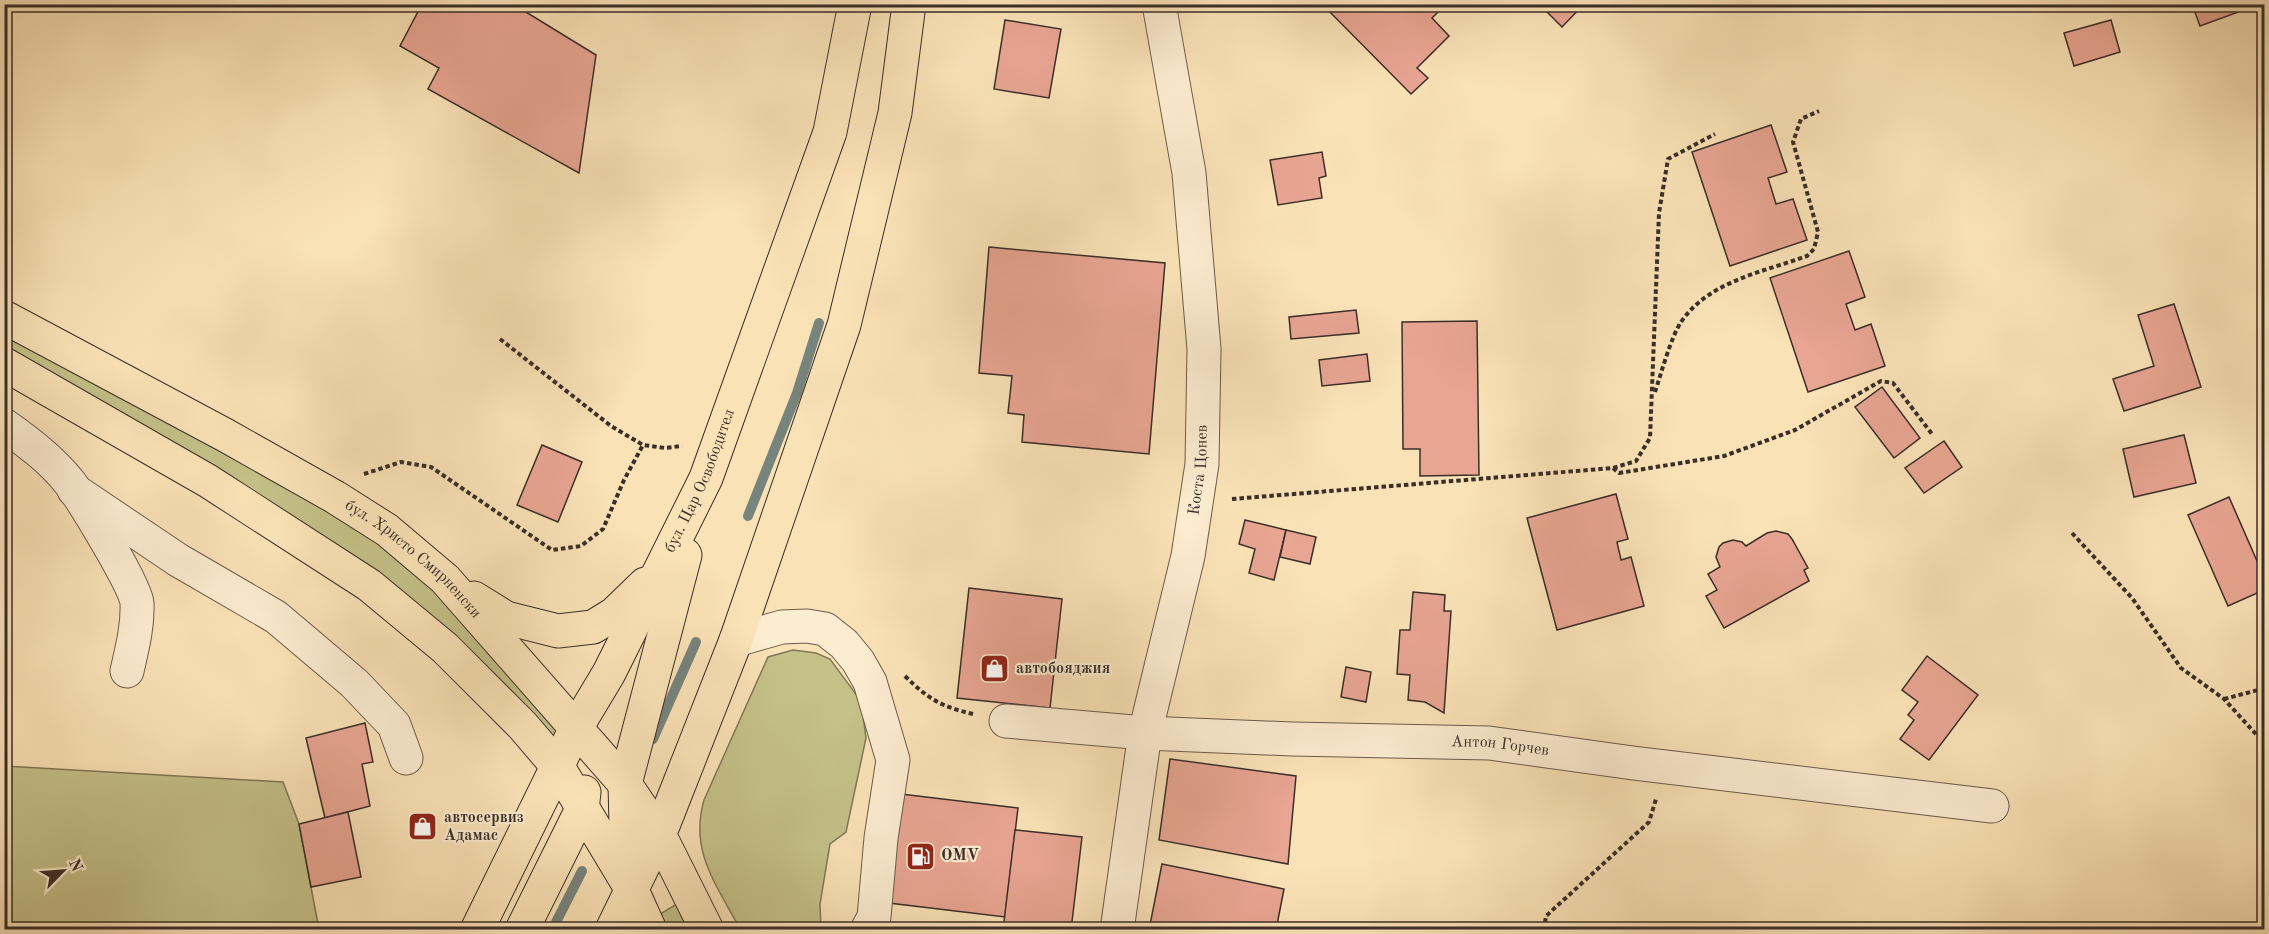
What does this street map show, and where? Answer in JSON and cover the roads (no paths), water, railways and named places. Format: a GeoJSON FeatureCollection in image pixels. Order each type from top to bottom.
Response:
{"type":"FeatureCollection","features":[{"type":"Feature","properties":{"kind":"main road","name":"бул. Цар Освободител"},"geometry":{"type":"LineString","coordinates":[[477,930],[576,728],[609,673],[706,478],[830,132],[855,4]]}},
{"type":"Feature","properties":{"kind":"main road"},"geometry":{"type":"LineString","coordinates":[[612,930],[659,834],[736,640],[844,325],[895,113],[909,4]]}},
{"type":"Feature","properties":{"kind":"main road","name":"бул. Христо Смирненски"},"geometry":{"type":"LineString","coordinates":[[4,316],[335,497],[387,530],[445,579],[625,784],[659,834],[707,930]]}},
{"type":"Feature","properties":{"kind":"main road"},"geometry":{"type":"LineString","coordinates":[[4,364],[208,481],[369,585],[445,648],[523,726],[558,767],[632,890],[650,930]]}},
{"type":"Feature","properties":{"kind":"main road"},"geometry":{"type":"LineString","coordinates":[[632,890],[625,784],[706,478]]}},
{"type":"Feature","properties":{"kind":"main road"},"geometry":{"type":"LineString","coordinates":[[445,579],[506,618],[558,631],[593,627],[614,614],[665,563]]}},
{"type":"Feature","properties":{"kind":"main road"},"geometry":{"type":"LineString","coordinates":[[522,930],[582,809],[585,786],[584,763],[576,728]]}},
{"type":"Feature","properties":{"kind":"street","name":"Коста Цонев"},"geometry":{"type":"LineString","coordinates":[[1117,930],[1145,733],[1188,556],[1202,464],[1204,349],[1189,173],[1159,4]]}},
{"type":"Feature","properties":{"kind":"street"},"geometry":{"type":"LineString","coordinates":[[4,425],[32,444],[74,490],[129,581],[138,601],[134,641],[127,671]]}},
{"type":"Feature","properties":{"kind":"street"},"geometry":{"type":"LineString","coordinates":[[74,490],[178,560],[276,617],[354,683],[394,725],[406,758]]}},
{"type":"Feature","properties":{"kind":"street"},"geometry":{"type":"LineString","coordinates":[[736,640],[782,627],[807,626],[825,629],[844,644],[858,661],[870,682],[893,760],[880,838],[874,917],[867,930]]}},
{"type":"Feature","properties":{"kind":"street"},"geometry":{"type":"LineString","coordinates":[[854,930],[856,856],[877,761],[878,703]]}},
{"type":"Feature","properties":{"kind":"street","name":"Антон Горчев"},"geometry":{"type":"LineString","coordinates":[[1006,721],[1145,733],[1490,743],[1666,767],[1992,806]]}},
{"type":"Feature","properties":{"kind":"waterway"},"geometry":{"type":"LineString","coordinates":[[748,516],[797,393],[819,323]]}},
{"type":"Feature","properties":{"kind":"waterway"},"geometry":{"type":"LineString","coordinates":[[653,739],[696,642]]}},
{"type":"Feature","properties":{"kind":"waterway"},"geometry":{"type":"LineString","coordinates":[[552,930],[582,871]]}},
{"type":"Feature","properties":{"kind":"place","name":"автобояджия"},"geometry":{"type":"Point","coordinates":[995,669]}},
{"type":"Feature","properties":{"kind":"place","name":"автосервиз Адамас"},"geometry":{"type":"Point","coordinates":[423,827]}},
{"type":"Feature","properties":{"kind":"place","name":"OMV"},"geometry":{"type":"Point","coordinates":[920,856]}}]}
